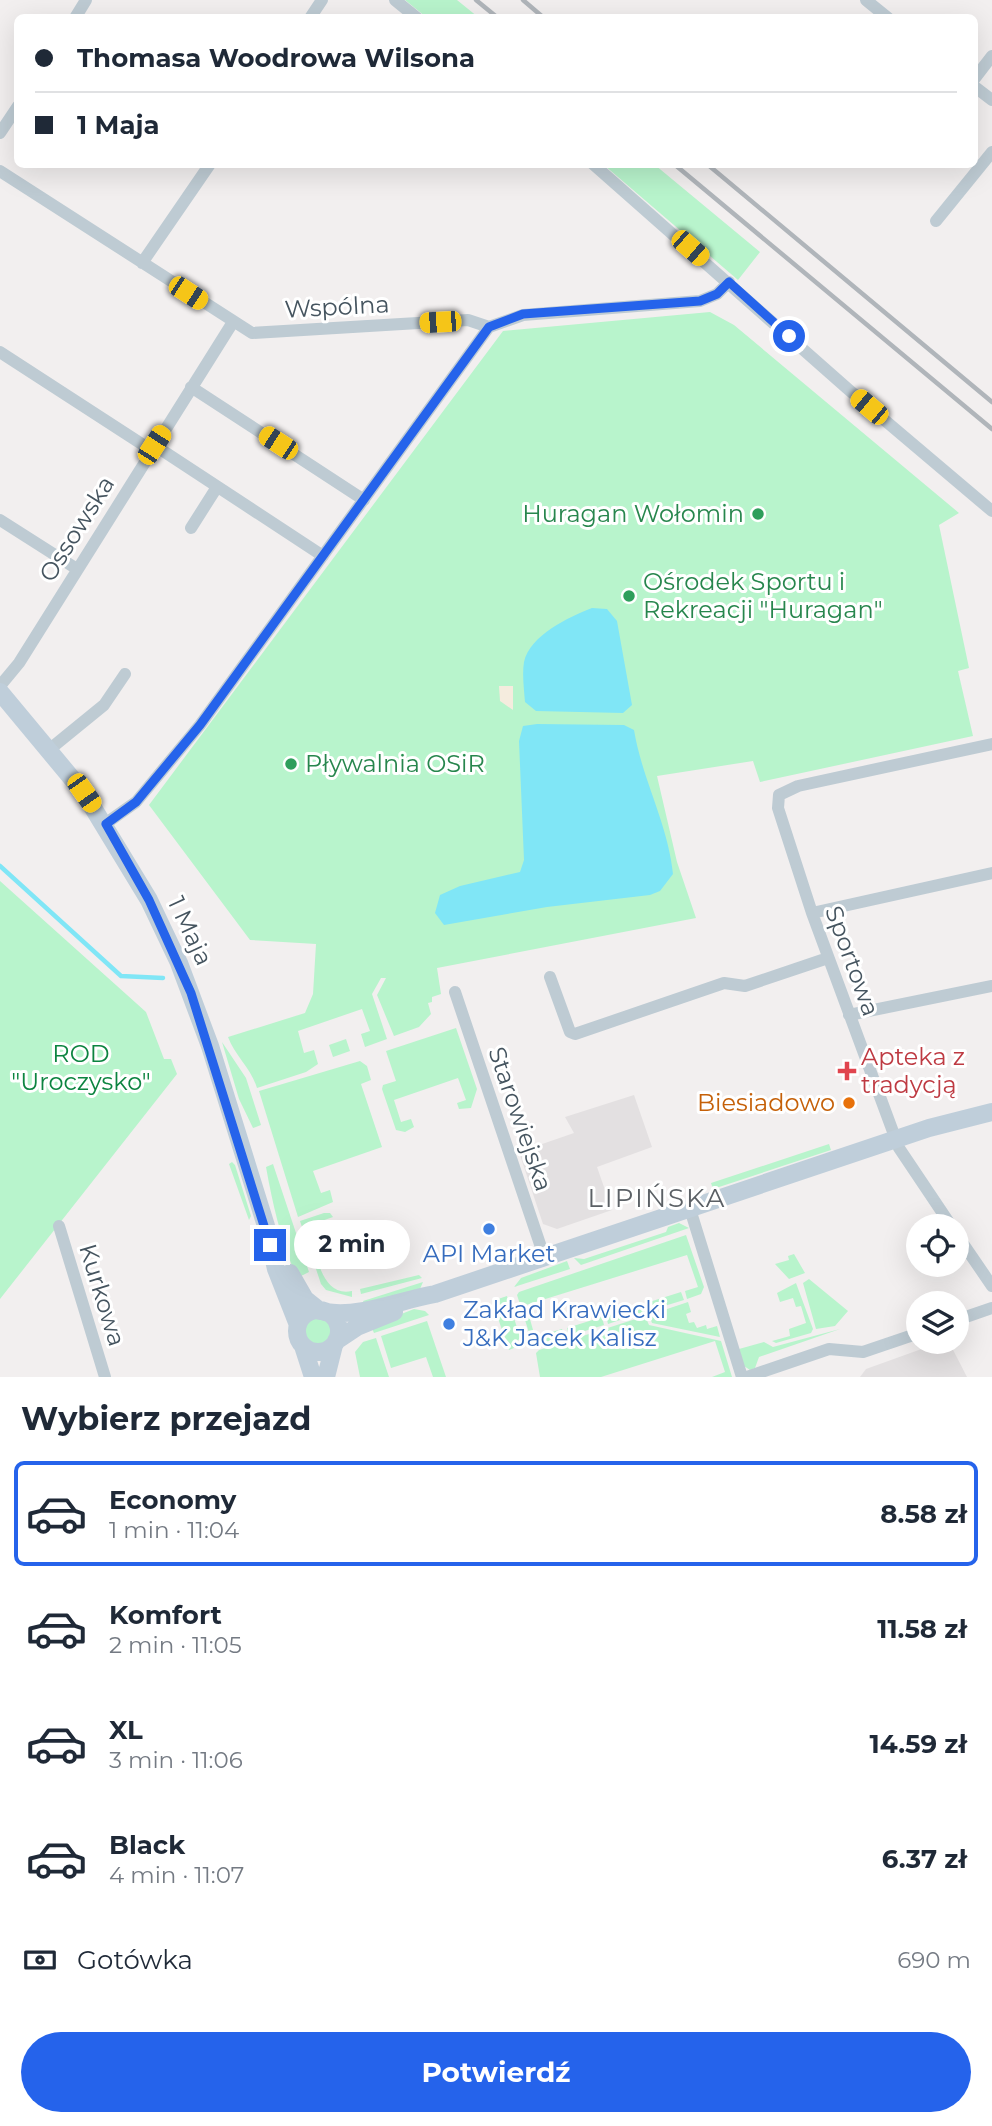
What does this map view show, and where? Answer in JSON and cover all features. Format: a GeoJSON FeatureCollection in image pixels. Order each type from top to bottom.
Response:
{"type":"FeatureCollection","features":[{"type":"Feature","properties":{"kind":"main road","name":"1 Maja"},"geometry":{"type":"LineString","coordinates":[[0,692],[50,749],[106,824],[149,900],[191,993],[266,1226],[276,1269],[298,1325]]}},
{"type":"Feature","properties":{"kind":"main road"},"geometry":{"type":"LineString","coordinates":[[313,1377],[298,1336],[298,1325],[306,1314],[322,1311],[356,1312],[435,1294],[895,1139],[992,1112]]}},
{"type":"Feature","properties":{"kind":"main road","name":"1 Maja"},"geometry":{"type":"LineString","coordinates":[[266,1226],[304,1299],[322,1311]]}},
{"type":"Feature","properties":{"kind":"main road"},"geometry":{"type":"LineString","coordinates":[[303,1346],[317,1352],[357,1327],[435,1294]]}},
{"type":"Feature","properties":{"kind":"main road"},"geometry":{"type":"LineString","coordinates":[[322,1311],[336,1321],[335,1343],[326,1377]]}},
{"type":"Feature","properties":{"kind":"street"},"geometry":{"type":"LineString","coordinates":[[396,0],[412,14]]}},
{"type":"Feature","properties":{"kind":"street"},"geometry":{"type":"LineString","coordinates":[[866,0],[883,14]]}},
{"type":"Feature","properties":{"kind":"street"},"geometry":{"type":"LineString","coordinates":[[978,74],[992,56]]}},
{"type":"Feature","properties":{"kind":"street"},"geometry":{"type":"LineString","coordinates":[[978,89],[992,100]]}},
{"type":"Feature","properties":{"kind":"street"},"geometry":{"type":"LineString","coordinates":[[0,133],[14,112]]}},
{"type":"Feature","properties":{"kind":"street"},"geometry":{"type":"LineString","coordinates":[[936,221],[992,152]]}},
{"type":"Feature","properties":{"kind":"street"},"geometry":{"type":"LineString","coordinates":[[142,263],[207,168]]}},
{"type":"Feature","properties":{"kind":"street"},"geometry":{"type":"LineString","coordinates":[[598,168],[849,390],[992,511]]}},
{"type":"Feature","properties":{"kind":"street","name":"Wspólna"},"geometry":{"type":"LineString","coordinates":[[0,171],[253,333],[468,320],[489,327]]}},
{"type":"Feature","properties":{"kind":"street"},"geometry":{"type":"LineString","coordinates":[[106,824],[136,802],[200,725],[489,327],[523,314],[700,301],[717,294],[729,282]]}},
{"type":"Feature","properties":{"kind":"street","name":"Ossowska"},"geometry":{"type":"LineString","coordinates":[[0,686],[19,663],[233,322]]}},
{"type":"Feature","properties":{"kind":"street"},"geometry":{"type":"LineString","coordinates":[[0,352],[323,556]]}},
{"type":"Feature","properties":{"kind":"street"},"geometry":{"type":"LineString","coordinates":[[191,387],[364,500]]}},
{"type":"Feature","properties":{"kind":"street"},"geometry":{"type":"LineString","coordinates":[[191,528],[217,487]]}},
{"type":"Feature","properties":{"kind":"street"},"geometry":{"type":"LineString","coordinates":[[0,520],[77,569]]}},
{"type":"Feature","properties":{"kind":"street"},"geometry":{"type":"LineString","coordinates":[[50,749],[104,705],[125,674]]}},
{"type":"Feature","properties":{"kind":"street","name":"Sportowa"},"geometry":{"type":"LineString","coordinates":[[895,1139],[812,913],[778,808],[779,795],[798,786],[992,744]]}},
{"type":"Feature","properties":{"kind":"street"},"geometry":{"type":"LineString","coordinates":[[812,913],[992,873]]}},
{"type":"Feature","properties":{"kind":"street"},"geometry":{"type":"LineString","coordinates":[[551,977],[570,1032],[575,1034],[723,983],[745,986],[828,958]]}},
{"type":"Feature","properties":{"kind":"street"},"geometry":{"type":"LineString","coordinates":[[849,1015],[992,986]]}},
{"type":"Feature","properties":{"kind":"street","name":"Starowiejska"},"geometry":{"type":"LineString","coordinates":[[455,992],[545,1259]]}},
{"type":"Feature","properties":{"kind":"street"},"geometry":{"type":"LineString","coordinates":[[895,1139],[943,1214]]}},
{"type":"Feature","properties":{"kind":"street"},"geometry":{"type":"LineString","coordinates":[[690,1209],[744,1377],[829,1349],[863,1352],[906,1337]]}},
{"type":"Feature","properties":{"kind":"street","name":"Kurkowa"},"geometry":{"type":"LineString","coordinates":[[58,1226],[105,1377]]}},
{"type":"Feature","properties":{"kind":"street"},"geometry":{"type":"LineString","coordinates":[[969,1252],[992,1286]]}},
{"type":"Feature","properties":{"kind":"street"},"geometry":{"type":"LineString","coordinates":[[969,1316],[992,1308]]}},
{"type":"Feature","properties":{"kind":"shaded area"},"geometry":{"type":"Polygon","coordinates":[[[634,1095],[652,1147],[597,1167],[612,1210],[557,1229],[543,1224],[519,1152],[574,1133],[565,1117],[634,1095]]]}},
{"type":"Feature","properties":{"kind":"shaded area"},"geometry":{"type":"Polygon","coordinates":[[[908,1354],[955,1354],[967,1377],[860,1377],[866,1369],[908,1354]]]}},
{"type":"Feature","properties":{"kind":"green space"},"geometry":{"type":"Polygon","coordinates":[[[405,0],[457,0],[474,14],[422,14],[405,0]]]}},
{"type":"Feature","properties":{"kind":"green space"},"geometry":{"type":"Polygon","coordinates":[[[607,168],[659,168],[760,252],[738,280],[607,168]]]}},
{"type":"Feature","properties":{"kind":"green space","name":"Ośrodek Sportu i Rekreacji \"Huragan\""},"geometry":{"type":"Polygon","coordinates":[[[710,312],[734,325],[959,513],[939,525],[969,668],[958,671],[973,736],[760,782],[753,761],[657,776],[677,862],[696,918],[437,968],[441,994],[432,997],[432,1002],[428,1003],[431,1014],[419,1027],[394,1036],[377,995],[386,978],[381,978],[372,994],[387,1039],[365,1047],[361,1034],[370,1031],[362,1009],[298,1031],[304,1053],[314,1050],[318,1064],[306,1072],[257,1088],[228,1037],[305,1013],[313,994],[316,944],[250,940],[149,805],[503,331],[710,312]]]}},
{"type":"Feature","properties":{"kind":"green space","name":"ROD \"Uroczysko\""},"geometry":{"type":"Polygon","coordinates":[[[0,881],[146,1012],[164,1059],[171,1059],[177,1074],[0,1299],[0,881]]]}},
{"type":"Feature","properties":{"kind":"green space"},"geometry":{"type":"Polygon","coordinates":[[[456,1028],[477,1089],[471,1108],[459,1109],[457,1103],[466,1100],[458,1078],[394,1100],[401,1122],[411,1119],[414,1127],[405,1132],[396,1130],[382,1089],[383,1085],[396,1081],[386,1051],[456,1028]]]}},
{"type":"Feature","properties":{"kind":"green space"},"geometry":{"type":"Polygon","coordinates":[[[346,1039],[350,1051],[333,1057],[329,1045],[346,1039]]]}},
{"type":"Feature","properties":{"kind":"green space"},"geometry":{"type":"Polygon","coordinates":[[[222,1042],[246,1078],[261,1125],[253,1128],[239,1099],[222,1042]]]}},
{"type":"Feature","properties":{"kind":"green space"},"geometry":{"type":"Polygon","coordinates":[[[360,1061],[367,1066],[371,1080],[361,1084],[382,1147],[313,1171],[321,1193],[330,1190],[333,1202],[298,1217],[259,1091],[360,1061]]]}},
{"type":"Feature","properties":{"kind":"green space"},"geometry":{"type":"Polygon","coordinates":[[[829,1144],[831,1150],[713,1189],[711,1183],[829,1144]]]}},
{"type":"Feature","properties":{"kind":"green space"},"geometry":{"type":"Polygon","coordinates":[[[232,1162],[251,1216],[249,1220],[229,1164],[232,1162]]]}},
{"type":"Feature","properties":{"kind":"green space"},"geometry":{"type":"Polygon","coordinates":[[[273,1164],[309,1272],[297,1278],[282,1237],[272,1196],[266,1167],[273,1164]]]}},
{"type":"Feature","properties":{"kind":"green space"},"geometry":{"type":"Polygon","coordinates":[[[330,1213],[333,1217],[313,1224],[315,1231],[310,1233],[318,1262],[327,1281],[334,1288],[352,1291],[352,1297],[326,1290],[321,1284],[300,1221],[330,1213]]]}},
{"type":"Feature","properties":{"kind":"green space"},"geometry":{"type":"Polygon","coordinates":[[[679,1223],[689,1228],[581,1265],[574,1258],[584,1259],[666,1232],[668,1227],[679,1223]]]}},
{"type":"Feature","properties":{"kind":"green space"},"geometry":{"type":"Polygon","coordinates":[[[686,1235],[704,1287],[701,1294],[687,1299],[685,1291],[698,1287],[687,1255],[526,1305],[535,1337],[562,1329],[565,1337],[533,1345],[517,1295],[519,1292],[686,1235]]]}},
{"type":"Feature","properties":{"kind":"green space"},"geometry":{"type":"Polygon","coordinates":[[[794,1254],[805,1273],[789,1279],[775,1264],[789,1260],[788,1256],[794,1254]]]}},
{"type":"Feature","properties":{"kind":"green space"},"geometry":{"type":"Polygon","coordinates":[[[567,1261],[570,1269],[514,1287],[521,1278],[567,1261]]]}},
{"type":"Feature","properties":{"kind":"green space"},"geometry":{"type":"Polygon","coordinates":[[[419,1275],[422,1278],[361,1294],[360,1289],[419,1275]]]}},
{"type":"Feature","properties":{"kind":"green space"},"geometry":{"type":"Polygon","coordinates":[[[809,1279],[848,1311],[835,1326],[816,1329],[803,1283],[809,1279]]]}},
{"type":"Feature","properties":{"kind":"green space"},"geometry":{"type":"Polygon","coordinates":[[[423,1282],[420,1289],[365,1305],[363,1301],[423,1282]]]}},
{"type":"Feature","properties":{"kind":"green space"},"geometry":{"type":"Polygon","coordinates":[[[796,1283],[813,1329],[811,1333],[776,1343],[772,1341],[790,1336],[789,1329],[806,1323],[801,1306],[796,1307],[793,1298],[780,1302],[777,1293],[796,1283]]]}},
{"type":"Feature","properties":{"kind":"green space"},"geometry":{"type":"Polygon","coordinates":[[[681,1292],[684,1300],[648,1311],[646,1303],[681,1292]]]}},
{"type":"Feature","properties":{"kind":"green space"},"geometry":{"type":"Polygon","coordinates":[[[507,1296],[520,1337],[514,1348],[509,1350],[492,1301],[507,1296]]]}},
{"type":"Feature","properties":{"kind":"green space"},"geometry":{"type":"Polygon","coordinates":[[[688,1302],[691,1312],[686,1314],[689,1323],[694,1322],[697,1328],[717,1326],[720,1337],[652,1323],[649,1315],[688,1302]]]}},
{"type":"Feature","properties":{"kind":"green space"},"geometry":{"type":"Polygon","coordinates":[[[641,1305],[644,1312],[608,1324],[606,1316],[641,1305]]]}},
{"type":"Feature","properties":{"kind":"green space"},"geometry":{"type":"Polygon","coordinates":[[[414,1309],[425,1311],[429,1315],[374,1333],[371,1326],[414,1309]]]}},
{"type":"Feature","properties":{"kind":"green space"},"geometry":{"type":"Polygon","coordinates":[[[645,1316],[649,1325],[721,1341],[732,1377],[712,1377],[725,1372],[715,1341],[601,1377],[540,1377],[536,1353],[539,1350],[645,1316]]]}},
{"type":"Feature","properties":{"kind":"green space"},"geometry":{"type":"Polygon","coordinates":[[[317,1317],[327,1321],[331,1331],[327,1341],[317,1345],[307,1341],[303,1331],[307,1321],[317,1317]]]}},
{"type":"Feature","properties":{"kind":"green space"},"geometry":{"type":"Polygon","coordinates":[[[602,1317],[604,1325],[569,1336],[567,1328],[602,1317]]]}},
{"type":"Feature","properties":{"kind":"green space"},"geometry":{"type":"Polygon","coordinates":[[[427,1321],[446,1377],[433,1377],[426,1357],[391,1368],[381,1336],[427,1321]]]}},
{"type":"Feature","properties":{"kind":"green space"},"geometry":{"type":"Polygon","coordinates":[[[840,1329],[759,1357],[755,1368],[750,1370],[744,1366],[739,1349],[764,1342],[773,1347],[840,1329]]]}},
{"type":"Feature","properties":{"kind":"green space"},"geometry":{"type":"Polygon","coordinates":[[[376,1338],[389,1377],[360,1377],[355,1352],[363,1342],[376,1338]]]}},
{"type":"Feature","properties":{"kind":"sand"},"geometry":{"type":"Polygon","coordinates":[[[499,686],[513,686],[513,710],[500,701],[499,686]]]}},
{"type":"Feature","properties":{"kind":"water"},"geometry":{"type":"Polygon","coordinates":[[[592,608],[607,609],[617,621],[632,705],[623,713],[536,711],[525,702],[523,667],[528,652],[542,635],[552,628],[592,608]]]}},
{"type":"Feature","properties":{"kind":"water"},"geometry":{"type":"Polygon","coordinates":[[[624,725],[634,730],[666,837],[673,874],[660,891],[650,895],[547,907],[444,925],[435,913],[440,895],[460,886],[520,872],[524,860],[519,741],[523,726],[624,725]]]}},
{"type":"Feature","properties":{"kind":"waterway"},"geometry":{"type":"LineString","coordinates":[[0,866],[121,976],[163,978]]}},
{"type":"Feature","properties":{"kind":"railway"},"geometry":{"type":"LineString","coordinates":[[476,0],[493,14]]}},
{"type":"Feature","properties":{"kind":"railway"},"geometry":{"type":"LineString","coordinates":[[523,0],[539,14]]}},
{"type":"Feature","properties":{"kind":"railway"},"geometry":{"type":"LineString","coordinates":[[679,168],[992,429]]}},
{"type":"Feature","properties":{"kind":"railway"},"geometry":{"type":"LineString","coordinates":[[712,168],[992,402]]}},
{"type":"Feature","properties":{"kind":"place","name":"Huragan Wołomin"},"geometry":{"type":"Point","coordinates":[758,514]}},
{"type":"Feature","properties":{"kind":"place","name":"Ośrodek Sportu i Rekreacji \"Huragan\""},"geometry":{"type":"Point","coordinates":[629,596]}},
{"type":"Feature","properties":{"kind":"place","name":"Pływalnia OSiR"},"geometry":{"type":"Point","coordinates":[291,764]}},
{"type":"Feature","properties":{"kind":"place","name":"Apteka z tradycją"},"geometry":{"type":"Point","coordinates":[847,1071]}},
{"type":"Feature","properties":{"kind":"place","name":"Biesiadowo"},"geometry":{"type":"Point","coordinates":[849,1103]}},
{"type":"Feature","properties":{"kind":"place","name":"API Market"},"geometry":{"type":"Point","coordinates":[489,1229]}},
{"type":"Feature","properties":{"kind":"place","name":"Zakład Krawiecki J&K Jacek Kalisz"},"geometry":{"type":"Point","coordinates":[449,1324]}},
{"type":"Feature","properties":{"kind":"district","name":"LIPIŃSKA"},"geometry":{"type":"Point","coordinates":[657,1198]}},
{"type":"Feature","properties":{"kind":"route"},"geometry":{"type":"LineString","coordinates":[[270,1245],[210,1046],[191,993],[149,900],[106,824],[136,802],[200,725],[489,327],[508,317],[523,314],[700,301],[717,294],[729,282],[789,336]]}}]}
